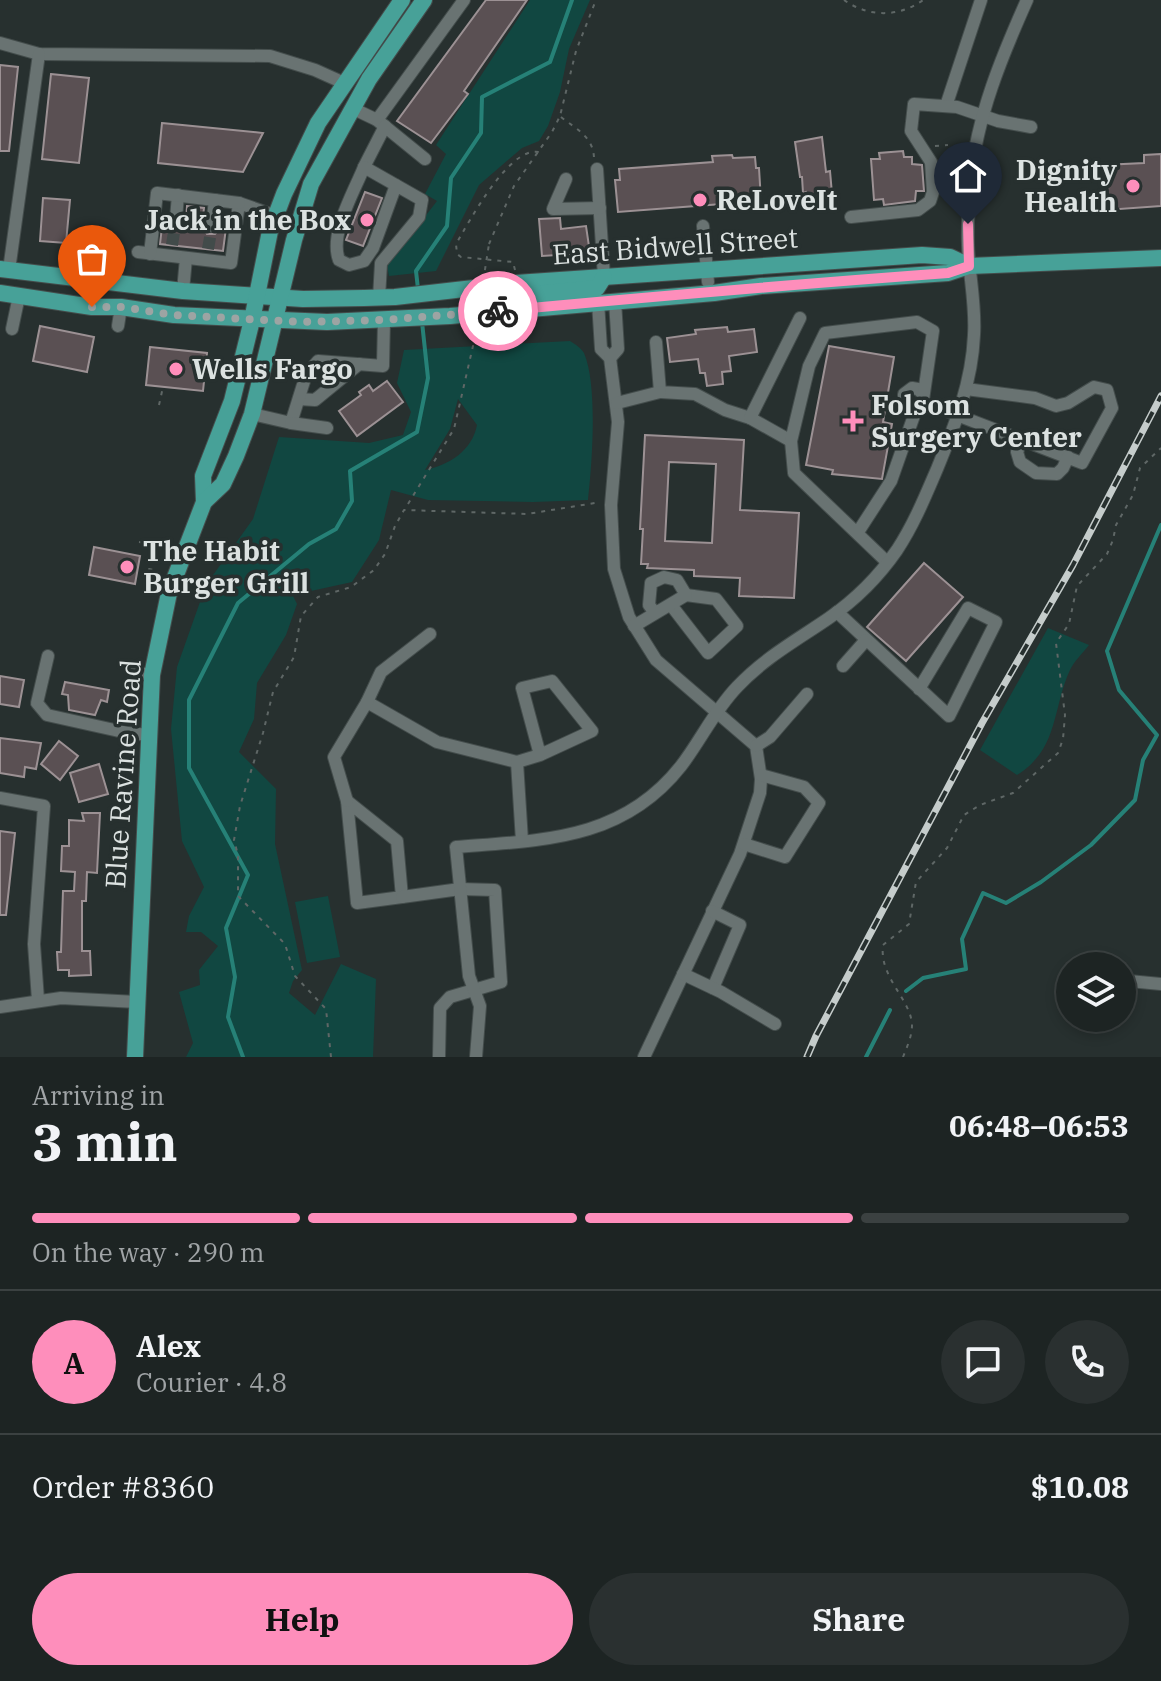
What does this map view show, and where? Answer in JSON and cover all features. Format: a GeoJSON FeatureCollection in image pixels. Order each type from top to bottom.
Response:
{"type":"FeatureCollection","features":[{"type":"Feature","properties":{"kind":"main road","name":"Blue Ravine Road"},"geometry":{"type":"LineString","coordinates":[[135,1057],[152,675],[169,593],[204,502],[203,476],[232,401],[276,216],[300,158],[344,83],[402,0]]}},
{"type":"Feature","properties":{"kind":"main road","name":"Blue Ravine Road"},"geometry":{"type":"LineString","coordinates":[[204,502],[223,484],[252,414],[294,240],[311,184],[369,79],[424,0]]}},
{"type":"Feature","properties":{"kind":"main road"},"geometry":{"type":"LineString","coordinates":[[354,109],[350,102],[352,86],[368,63],[369,48]]}},
{"type":"Feature","properties":{"kind":"main road","name":"East Bidwell Street"},"geometry":{"type":"LineString","coordinates":[[3,273],[257,296],[387,297],[604,277],[708,276],[716,282],[745,267],[922,255],[950,257],[969,266]]}},
{"type":"Feature","properties":{"kind":"main road","name":"East Bidwell Street"},"geometry":{"type":"LineString","coordinates":[[0,293],[174,315],[276,321],[388,320],[714,293],[761,286],[948,273],[969,266],[1161,258]]}},
{"type":"Feature","properties":{"kind":"main road"},"geometry":{"type":"LineString","coordinates":[[598,302],[625,289],[708,276]]}},
{"type":"Feature","properties":{"kind":"main road"},"geometry":{"type":"LineString","coordinates":[[444,316],[503,297],[597,288],[604,277]]}},
{"type":"Feature","properties":{"kind":"main road"},"geometry":{"type":"LineString","coordinates":[[19,296],[20,287],[25,283],[97,288],[118,285]]}},
{"type":"Feature","properties":{"kind":"street"},"geometry":{"type":"LineString","coordinates":[[396,185],[373,248],[364,261],[349,265],[339,260],[334,249],[337,234],[381,123],[464,0]]}},
{"type":"Feature","properties":{"kind":"street"},"geometry":{"type":"LineString","coordinates":[[946,106],[981,0]]}},
{"type":"Feature","properties":{"kind":"street"},"geometry":{"type":"LineString","coordinates":[[476,1057],[480,1006],[469,976],[456,847],[553,839],[582,833],[611,822],[637,807],[681,766],[716,711],[757,667],[837,612],[865,588],[887,562],[920,509],[959,414],[966,389],[974,335],[974,300],[967,240],[971,176],[982,114],[1027,0]]}},
{"type":"Feature","properties":{"kind":"street"},"geometry":{"type":"LineString","coordinates":[[0,43],[39,54],[270,56],[344,83]]}},
{"type":"Feature","properties":{"kind":"street"},"geometry":{"type":"LineString","coordinates":[[3,273],[39,54]]}},
{"type":"Feature","properties":{"kind":"street"},"geometry":{"type":"LineString","coordinates":[[851,217],[918,210],[930,201],[933,192],[931,162],[911,131],[914,104],[946,106],[1031,127]]}},
{"type":"Feature","properties":{"kind":"street"},"geometry":{"type":"LineString","coordinates":[[354,109],[381,123],[425,159]]}},
{"type":"Feature","properties":{"kind":"street"},"geometry":{"type":"LineString","coordinates":[[364,167],[422,200],[419,217],[381,263],[387,297]]}},
{"type":"Feature","properties":{"kind":"street"},"geometry":{"type":"LineString","coordinates":[[597,169],[604,277]]}},
{"type":"Feature","properties":{"kind":"street"},"geometry":{"type":"LineString","coordinates":[[566,179],[553,209],[600,208]]}},
{"type":"Feature","properties":{"kind":"street"},"geometry":{"type":"LineString","coordinates":[[239,203],[231,263],[208,255],[186,258],[172,251],[144,253],[157,193],[239,203],[276,216]]}},
{"type":"Feature","properties":{"kind":"street"},"geometry":{"type":"LineString","coordinates":[[176,219],[178,195]]}},
{"type":"Feature","properties":{"kind":"street"},"geometry":{"type":"LineString","coordinates":[[212,226],[215,200]]}},
{"type":"Feature","properties":{"kind":"street"},"geometry":{"type":"LineString","coordinates":[[703,226],[708,276]]}},
{"type":"Feature","properties":{"kind":"street"},"geometry":{"type":"LineString","coordinates":[[183,291],[186,258]]}},
{"type":"Feature","properties":{"kind":"street"},"geometry":{"type":"LineString","coordinates":[[12,329],[19,296]]}},
{"type":"Feature","properties":{"kind":"street"},"geometry":{"type":"LineString","coordinates":[[610,358],[618,349],[615,301]]}},
{"type":"Feature","properties":{"kind":"street"},"geometry":{"type":"LineString","coordinates":[[598,302],[601,349],[610,358],[617,403],[611,549],[618,589],[644,643],[670,674],[756,746],[761,775],[760,793],[744,844],[644,1057]]}},
{"type":"Feature","properties":{"kind":"street"},"geometry":{"type":"LineString","coordinates":[[118,326],[121,307]]}},
{"type":"Feature","properties":{"kind":"street"},"geometry":{"type":"LineString","coordinates":[[750,418],[800,318]]}},
{"type":"Feature","properties":{"kind":"street"},"geometry":{"type":"LineString","coordinates":[[291,423],[306,375],[318,361],[383,366],[388,320]]}},
{"type":"Feature","properties":{"kind":"street"},"geometry":{"type":"LineString","coordinates":[[858,532],[891,481],[921,401],[933,331],[917,322],[825,333],[809,366],[791,441],[794,473],[887,562]]}},
{"type":"Feature","properties":{"kind":"street"},"geometry":{"type":"LineString","coordinates":[[656,342],[660,392]]}},
{"type":"Feature","properties":{"kind":"street"},"geometry":{"type":"LineString","coordinates":[[299,399],[315,400],[359,364]]}},
{"type":"Feature","properties":{"kind":"street"},"geometry":{"type":"LineString","coordinates":[[921,401],[1082,463],[1112,408],[1107,390],[1094,387],[1068,403],[1056,406],[1035,398],[966,389]]}},
{"type":"Feature","properties":{"kind":"street"},"geometry":{"type":"LineString","coordinates":[[617,403],[660,392],[695,394],[725,410],[750,418],[791,441]]}},
{"type":"Feature","properties":{"kind":"street"},"geometry":{"type":"LineString","coordinates":[[252,414],[327,428]]}},
{"type":"Feature","properties":{"kind":"street"},"geometry":{"type":"LineString","coordinates":[[1022,439],[1017,452],[1020,462],[1036,473],[1057,474],[1068,457]]}},
{"type":"Feature","properties":{"kind":"street"},"geometry":{"type":"LineString","coordinates":[[655,613],[649,605],[651,583],[664,577],[677,580],[686,595]]}},
{"type":"Feature","properties":{"kind":"street"},"geometry":{"type":"LineString","coordinates":[[634,626],[686,595],[716,599],[737,626],[708,653],[671,605]]}},
{"type":"Feature","properties":{"kind":"street"},"geometry":{"type":"LineString","coordinates":[[837,612],[866,640],[919,689],[949,716],[996,622],[968,608],[919,689]]}},
{"type":"Feature","properties":{"kind":"street"},"geometry":{"type":"LineString","coordinates":[[430,634],[381,672],[334,757],[347,801],[357,903],[460,889],[495,890],[501,982],[444,1001],[440,1008],[439,1057]]}},
{"type":"Feature","properties":{"kind":"street"},"geometry":{"type":"LineString","coordinates":[[843,666],[866,640]]}},
{"type":"Feature","properties":{"kind":"street"},"geometry":{"type":"LineString","coordinates":[[48,656],[37,703],[47,715],[115,731],[149,735]]}},
{"type":"Feature","properties":{"kind":"street"},"geometry":{"type":"LineString","coordinates":[[132,672],[152,675]]}},
{"type":"Feature","properties":{"kind":"street"},"geometry":{"type":"LineString","coordinates":[[367,702],[437,742],[517,762],[540,755],[592,731],[552,681],[522,688],[540,755]]}},
{"type":"Feature","properties":{"kind":"street"},"geometry":{"type":"LineString","coordinates":[[756,746],[770,737],[807,694]]}},
{"type":"Feature","properties":{"kind":"street"},"geometry":{"type":"LineString","coordinates":[[517,762],[522,841]]}},
{"type":"Feature","properties":{"kind":"street"},"geometry":{"type":"LineString","coordinates":[[744,844],[785,857],[819,803],[804,787],[761,775]]}},
{"type":"Feature","properties":{"kind":"street"},"geometry":{"type":"LineString","coordinates":[[0,798],[44,806],[34,944],[38,1000]]}},
{"type":"Feature","properties":{"kind":"street"},"geometry":{"type":"LineString","coordinates":[[347,801],[397,841],[402,897]]}},
{"type":"Feature","properties":{"kind":"street"},"geometry":{"type":"LineString","coordinates":[[712,911],[740,925],[713,988]]}},
{"type":"Feature","properties":{"kind":"street"},"geometry":{"type":"LineString","coordinates":[[683,974],[775,1024]]}},
{"type":"Feature","properties":{"kind":"street"},"geometry":{"type":"LineString","coordinates":[[1136,982],[1161,984]]}},
{"type":"Feature","properties":{"kind":"street"},"geometry":{"type":"LineString","coordinates":[[0,1007],[38,1000],[86,997],[137,1002]]}},
{"type":"Feature","properties":{"kind":"path"},"geometry":{"type":"LineString","coordinates":[[331,1057],[326,1009],[295,976],[288,950],[280,939],[241,900],[236,890],[238,855],[234,840],[240,806],[273,692],[294,657],[298,623],[305,609],[318,597],[351,587],[374,570],[388,548],[404,510],[454,429],[473,346],[489,244],[514,186],[560,116],[576,51],[596,0]]}},
{"type":"Feature","properties":{"kind":"path"},"geometry":{"type":"LineString","coordinates":[[844,0],[858,10],[884,15],[923,0]]}},
{"type":"Feature","properties":{"kind":"path"},"geometry":{"type":"LineString","coordinates":[[560,116],[590,139],[597,169]]}},
{"type":"Feature","properties":{"kind":"path"},"geometry":{"type":"LineString","coordinates":[[934,146],[948,145]]}},
{"type":"Feature","properties":{"kind":"path"},"geometry":{"type":"LineString","coordinates":[[516,283],[513,262],[461,257],[457,254],[456,244],[491,185],[525,154],[534,150],[539,152]]}},
{"type":"Feature","properties":{"kind":"path"},"geometry":{"type":"LineString","coordinates":[[159,405],[163,387]]}},
{"type":"Feature","properties":{"kind":"path"},"geometry":{"type":"LineString","coordinates":[[903,1057],[912,1026],[910,1016],[890,979],[882,953],[883,945],[909,924],[916,882],[947,848],[964,815],[980,805],[1013,793],[1058,753],[1065,715],[1056,643],[1069,624],[1077,586],[1107,554],[1116,525],[1133,495],[1140,468],[1161,448]]}},
{"type":"Feature","properties":{"kind":"path"},"geometry":{"type":"LineString","coordinates":[[404,510],[527,514],[595,503]]}},
{"type":"Feature","properties":{"kind":"path"},"geometry":{"type":"LineString","coordinates":[[139,542],[154,544],[149,569],[154,570]]}},
{"type":"Feature","properties":{"kind":"green space"},"geometry":{"type":"Polygon","coordinates":[[[530,0],[590,0],[569,49],[560,92],[548,126],[539,141],[522,148],[479,185],[436,271],[389,276],[387,266],[437,201],[425,194],[446,154],[436,145],[530,0]]]}},
{"type":"Feature","properties":{"kind":"green space"},"geometry":{"type":"Polygon","coordinates":[[[570,341],[578,346],[584,353],[591,385],[592,447],[588,500],[428,500],[391,490],[379,540],[352,582],[311,591],[301,580],[286,582],[297,604],[286,635],[257,683],[254,719],[239,752],[276,789],[275,844],[302,970],[293,981],[289,993],[315,1015],[341,964],[376,979],[373,1057],[186,1057],[193,1043],[179,992],[200,985],[199,970],[218,946],[201,932],[186,932],[189,916],[204,887],[182,841],[171,729],[177,667],[206,585],[253,519],[279,437],[369,443],[403,435],[411,412],[397,383],[404,350],[570,341]],[[458,399],[450,429],[425,470],[443,465],[465,449],[477,425],[458,399]]]}},
{"type":"Feature","properties":{"kind":"green space"},"geometry":{"type":"Polygon","coordinates":[[[1048,628],[1089,645],[1070,670],[1047,741],[1031,765],[1017,775],[980,750],[1048,628]]]}},
{"type":"Feature","properties":{"kind":"green space"},"geometry":{"type":"Polygon","coordinates":[[[328,896],[340,957],[307,963],[295,902],[328,896]]]}},
{"type":"Feature","properties":{"kind":"building"},"geometry":{"type":"Polygon","coordinates":[[[486,0],[527,0],[464,91],[468,94],[431,143],[397,121],[486,0]]]}},
{"type":"Feature","properties":{"kind":"building"},"geometry":{"type":"Polygon","coordinates":[[[0,65],[18,67],[9,151],[0,151],[0,65]]]}},
{"type":"Feature","properties":{"kind":"building"},"geometry":{"type":"Polygon","coordinates":[[[51,74],[89,78],[79,163],[42,159],[51,74]]]}},
{"type":"Feature","properties":{"kind":"building"},"geometry":{"type":"Polygon","coordinates":[[[162,123],[263,133],[243,172],[158,163],[162,123]]]}},
{"type":"Feature","properties":{"kind":"building"},"geometry":{"type":"Polygon","coordinates":[[[822,137],[832,194],[807,196],[806,192],[803,193],[795,142],[822,137]]]}},
{"type":"Feature","properties":{"kind":"building"},"geometry":{"type":"Polygon","coordinates":[[[903,151],[904,157],[912,157],[912,164],[922,165],[924,191],[916,191],[915,201],[884,205],[883,199],[874,200],[871,159],[880,159],[879,153],[903,151]]]}},
{"type":"Feature","properties":{"kind":"building","name":"Dignity Health"},"geometry":{"type":"Polygon","coordinates":[[[1161,154],[1161,206],[1106,210],[1103,165],[1144,163],[1144,155],[1161,154]]]}},
{"type":"Feature","properties":{"kind":"building"},"geometry":{"type":"Polygon","coordinates":[[[732,155],[733,158],[755,157],[756,168],[759,168],[761,201],[618,212],[615,180],[620,180],[619,169],[713,162],[712,156],[732,155]]]}},
{"type":"Feature","properties":{"kind":"building","name":"Jack in the Box"},"geometry":{"type":"Polygon","coordinates":[[[365,192],[382,198],[363,246],[346,240],[365,192]]]}},
{"type":"Feature","properties":{"kind":"building"},"geometry":{"type":"Polygon","coordinates":[[[43,198],[70,200],[66,243],[40,241],[43,198]]]}},
{"type":"Feature","properties":{"kind":"building"},"geometry":{"type":"Polygon","coordinates":[[[187,206],[204,208],[202,225],[207,234],[215,234],[221,227],[226,228],[223,251],[160,244],[163,218],[167,218],[172,227],[180,227],[186,221],[187,206]]]}},
{"type":"Feature","properties":{"kind":"building"},"geometry":{"type":"Polygon","coordinates":[[[560,218],[561,229],[586,226],[590,253],[542,256],[539,219],[560,218]]]}},
{"type":"Feature","properties":{"kind":"building"},"geometry":{"type":"Polygon","coordinates":[[[40,326],[94,337],[87,372],[33,361],[40,326]]]}},
{"type":"Feature","properties":{"kind":"building"},"geometry":{"type":"Polygon","coordinates":[[[727,327],[728,332],[754,329],[757,352],[729,356],[731,371],[722,372],[723,384],[707,386],[705,373],[700,373],[698,359],[670,362],[667,338],[696,334],[695,330],[727,327]]]}},
{"type":"Feature","properties":{"kind":"building"},"geometry":{"type":"Polygon","coordinates":[[[829,346],[894,357],[883,422],[892,424],[882,479],[832,474],[833,470],[806,465],[829,346]]]}},
{"type":"Feature","properties":{"kind":"building","name":"Wells Fargo"},"geometry":{"type":"Polygon","coordinates":[[[150,347],[207,353],[203,391],[146,385],[150,347]]]}},
{"type":"Feature","properties":{"kind":"building"},"geometry":{"type":"Polygon","coordinates":[[[387,381],[403,402],[357,436],[339,411],[369,385],[373,391],[387,381]]]}},
{"type":"Feature","properties":{"kind":"building"},"geometry":{"type":"Polygon","coordinates":[[[645,435],[744,440],[740,510],[799,513],[794,598],[739,596],[740,578],[694,576],[694,570],[647,568],[648,564],[641,564],[643,529],[640,529],[645,435]],[[669,462],[665,541],[712,543],[716,464],[669,462]]]}},
{"type":"Feature","properties":{"kind":"building"},"geometry":{"type":"Polygon","coordinates":[[[94,547],[140,556],[135,584],[89,575],[94,547]]]}},
{"type":"Feature","properties":{"kind":"building"},"geometry":{"type":"Polygon","coordinates":[[[924,563],[963,597],[906,661],[867,627],[924,563]]]}},
{"type":"Feature","properties":{"kind":"building"},"geometry":{"type":"Polygon","coordinates":[[[0,676],[24,680],[19,707],[0,704],[0,676]]]}},
{"type":"Feature","properties":{"kind":"building"},"geometry":{"type":"Polygon","coordinates":[[[65,682],[109,690],[107,702],[101,700],[95,715],[69,710],[68,695],[62,694],[65,682]]]}},
{"type":"Feature","properties":{"kind":"building"},"geometry":{"type":"Polygon","coordinates":[[[0,738],[41,743],[36,769],[25,767],[24,777],[0,773],[0,738]]]}},
{"type":"Feature","properties":{"kind":"building"},"geometry":{"type":"Polygon","coordinates":[[[59,741],[78,756],[60,780],[41,764],[59,741]]]}},
{"type":"Feature","properties":{"kind":"building"},"geometry":{"type":"Polygon","coordinates":[[[99,764],[108,794],[79,802],[70,773],[99,764]]]}},
{"type":"Feature","properties":{"kind":"building"},"geometry":{"type":"Polygon","coordinates":[[[82,813],[100,813],[97,873],[87,872],[86,901],[82,901],[82,951],[90,951],[91,975],[69,976],[69,970],[58,970],[57,952],[61,952],[63,891],[74,891],[75,872],[61,871],[62,846],[69,846],[69,820],[84,821],[82,813]]]}},
{"type":"Feature","properties":{"kind":"building"},"geometry":{"type":"Polygon","coordinates":[[[0,831],[15,833],[6,915],[0,915],[0,831]]]}},
{"type":"Feature","properties":{"kind":"waterway"},"geometry":{"type":"LineString","coordinates":[[418,289],[416,271],[447,226],[451,178],[481,133],[482,97],[550,62],[572,0]]}},
{"type":"Feature","properties":{"kind":"waterway"},"geometry":{"type":"LineString","coordinates":[[243,1057],[228,1017],[235,977],[226,928],[248,875],[189,768],[189,700],[238,603],[309,544],[336,529],[352,501],[350,471],[417,432],[428,378],[422,322]]}},
{"type":"Feature","properties":{"kind":"waterway"},"geometry":{"type":"LineString","coordinates":[[906,991],[923,978],[966,969],[962,939],[983,893],[1006,903],[1041,882],[1091,845],[1135,800],[1143,760],[1157,735],[1119,690],[1107,651],[1161,525]]}},
{"type":"Feature","properties":{"kind":"waterway"},"geometry":{"type":"LineString","coordinates":[[866,1057],[890,1010]]}},
{"type":"Feature","properties":{"kind":"tunnel"},"geometry":{"type":"LineString","coordinates":[[172,245],[176,219]]}},
{"type":"Feature","properties":{"kind":"tunnel"},"geometry":{"type":"LineString","coordinates":[[208,249],[212,226]]}},
{"type":"Feature","properties":{"kind":"railway"},"geometry":{"type":"LineString","coordinates":[[807,1057],[982,723],[1073,565],[1161,396]]}},
{"type":"Feature","properties":{"kind":"way so far"},"geometry":{"type":"LineString","coordinates":[[92,307],[300,322],[384,320],[498,311]]}},
{"type":"Feature","properties":{"kind":"place","name":"Dignity Health"},"geometry":{"type":"Point","coordinates":[1133,186]}},
{"type":"Feature","properties":{"kind":"place","name":"ReLoveIt"},"geometry":{"type":"Point","coordinates":[700,200]}},
{"type":"Feature","properties":{"kind":"place","name":"Jack in the Box"},"geometry":{"type":"Point","coordinates":[367,220]}},
{"type":"Feature","properties":{"kind":"place","name":"Wells Fargo"},"geometry":{"type":"Point","coordinates":[176,369]}},
{"type":"Feature","properties":{"kind":"place","name":"Folsom Surgery Center"},"geometry":{"type":"Point","coordinates":[853,421]}},
{"type":"Feature","properties":{"kind":"place","name":"The Habit Burger Grill"},"geometry":{"type":"Point","coordinates":[127,567]}},
{"type":"Feature","properties":{"kind":"route"},"geometry":{"type":"LineString","coordinates":[[498,311],[714,293],[761,286],[948,273],[969,266],[968,224]]}}]}
